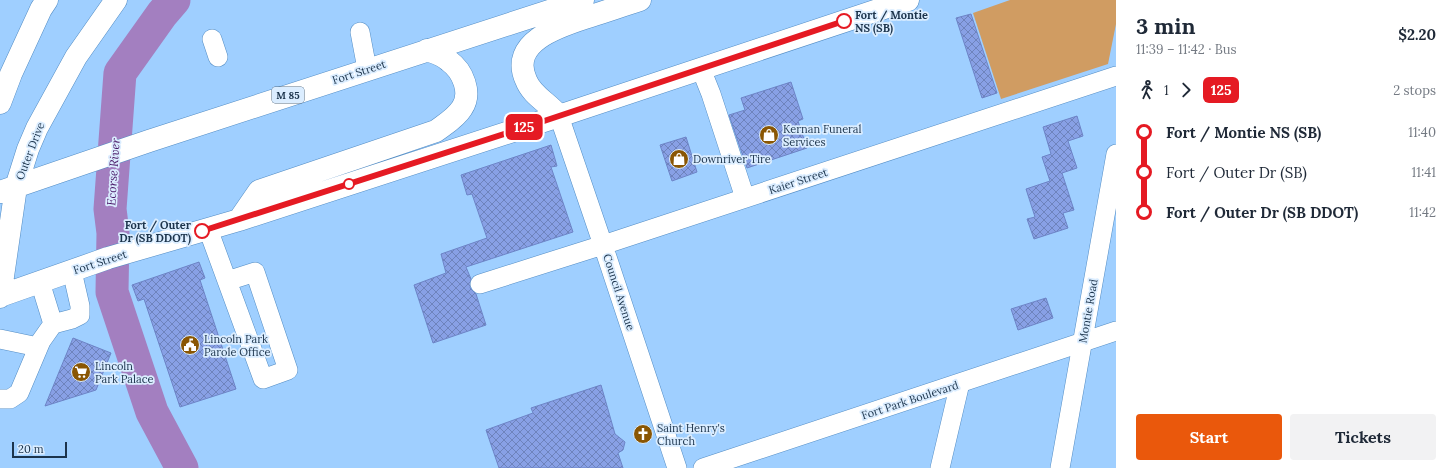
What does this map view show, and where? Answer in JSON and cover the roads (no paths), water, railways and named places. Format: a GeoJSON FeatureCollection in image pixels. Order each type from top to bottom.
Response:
{"type":"FeatureCollection","features":[{"type":"Feature","properties":{"kind":"main road"},"geometry":{"type":"LineString","coordinates":[[0,103],[5,76],[47,0]]}},
{"type":"Feature","properties":{"kind":"main road","name":"Outer Drive"},"geometry":{"type":"LineString","coordinates":[[0,297],[8,189],[37,128],[76,57],[116,0]]}},
{"type":"Feature","properties":{"kind":"main road","name":"Fort Street"},"geometry":{"type":"LineString","coordinates":[[8,189],[426,50],[562,3],[583,0]]}},
{"type":"Feature","properties":{"kind":"main road"},"geometry":{"type":"LineString","coordinates":[[559,116],[528,86],[522,63],[524,55],[535,41],[556,28],[640,0]]}},
{"type":"Feature","properties":{"kind":"main road","name":"Fort Street"},"geometry":{"type":"LineString","coordinates":[[0,297],[132,251],[239,220],[908,0]]}},
{"type":"Feature","properties":{"kind":"main road"},"geometry":{"type":"LineString","coordinates":[[239,220],[259,191],[436,131],[452,119],[462,108],[467,94],[465,83],[459,71],[450,61],[441,55],[426,50]]}},
{"type":"Feature","properties":{"kind":"street"},"geometry":{"type":"LineString","coordinates":[[360,32],[367,69]]}},
{"type":"Feature","properties":{"kind":"street"},"geometry":{"type":"LineString","coordinates":[[212,39],[218,57]]}},
{"type":"Feature","properties":{"kind":"street"},"geometry":{"type":"LineString","coordinates":[[701,69],[711,94],[745,198]]}},
{"type":"Feature","properties":{"kind":"street","name":"Kaier Street"},"geometry":{"type":"LineString","coordinates":[[480,284],[604,245],[1116,76]]}},
{"type":"Feature","properties":{"kind":"street","name":"Council Avenue"},"geometry":{"type":"LineString","coordinates":[[559,116],[604,245],[677,468]]}},
{"type":"Feature","properties":{"kind":"street","name":"Montie Road"},"geometry":{"type":"LineString","coordinates":[[1060,468],[1116,154]]}},
{"type":"Feature","properties":{"kind":"street"},"geometry":{"type":"LineString","coordinates":[[208,229],[227,281],[263,379],[288,370],[255,272],[227,281]]}},
{"type":"Feature","properties":{"kind":"street"},"geometry":{"type":"LineString","coordinates":[[0,399],[10,399],[19,393],[38,347],[53,324],[72,319],[80,315],[81,268]]}},
{"type":"Feature","properties":{"kind":"street"},"geometry":{"type":"LineString","coordinates":[[40,282],[53,324]]}},
{"type":"Feature","properties":{"kind":"street","name":"Fort Park Boulevard"},"geometry":{"type":"LineString","coordinates":[[703,468],[1116,331]]}},
{"type":"Feature","properties":{"kind":"street"},"geometry":{"type":"LineString","coordinates":[[0,339],[38,347]]}},
{"type":"Feature","properties":{"kind":"street"},"geometry":{"type":"LineString","coordinates":[[940,468],[960,383]]}},
{"type":"Feature","properties":{"kind":"waterway","name":"Ecorse River"},"geometry":{"type":"LineString","coordinates":[[174,0],[162,14],[120,73],[110,209],[113,233],[112,292],[152,412],[182,468]]}},
{"type":"Feature","properties":{"kind":"place","name":"Fort / Montie NS (SB)"},"geometry":{"type":"Point","coordinates":[844,21]}},
{"type":"Feature","properties":{"kind":"place","name":"Kernan Funeral Services"},"geometry":{"type":"Point","coordinates":[769,135]}},
{"type":"Feature","properties":{"kind":"place","name":"Downriver Tire"},"geometry":{"type":"Point","coordinates":[679,159]}},
{"type":"Feature","properties":{"kind":"place","name":"Fort / Outer Dr (SB DDOT)"},"geometry":{"type":"Point","coordinates":[202,231]}},
{"type":"Feature","properties":{"kind":"place","name":"Lincoln Park Parole Office"},"geometry":{"type":"Point","coordinates":[190,345]}},
{"type":"Feature","properties":{"kind":"place","name":"Lincoln Park Palace"},"geometry":{"type":"Point","coordinates":[81,372]}},
{"type":"Feature","properties":{"kind":"place","name":"Saint Henry's Church"},"geometry":{"type":"Point","coordinates":[643,434]}}]}
